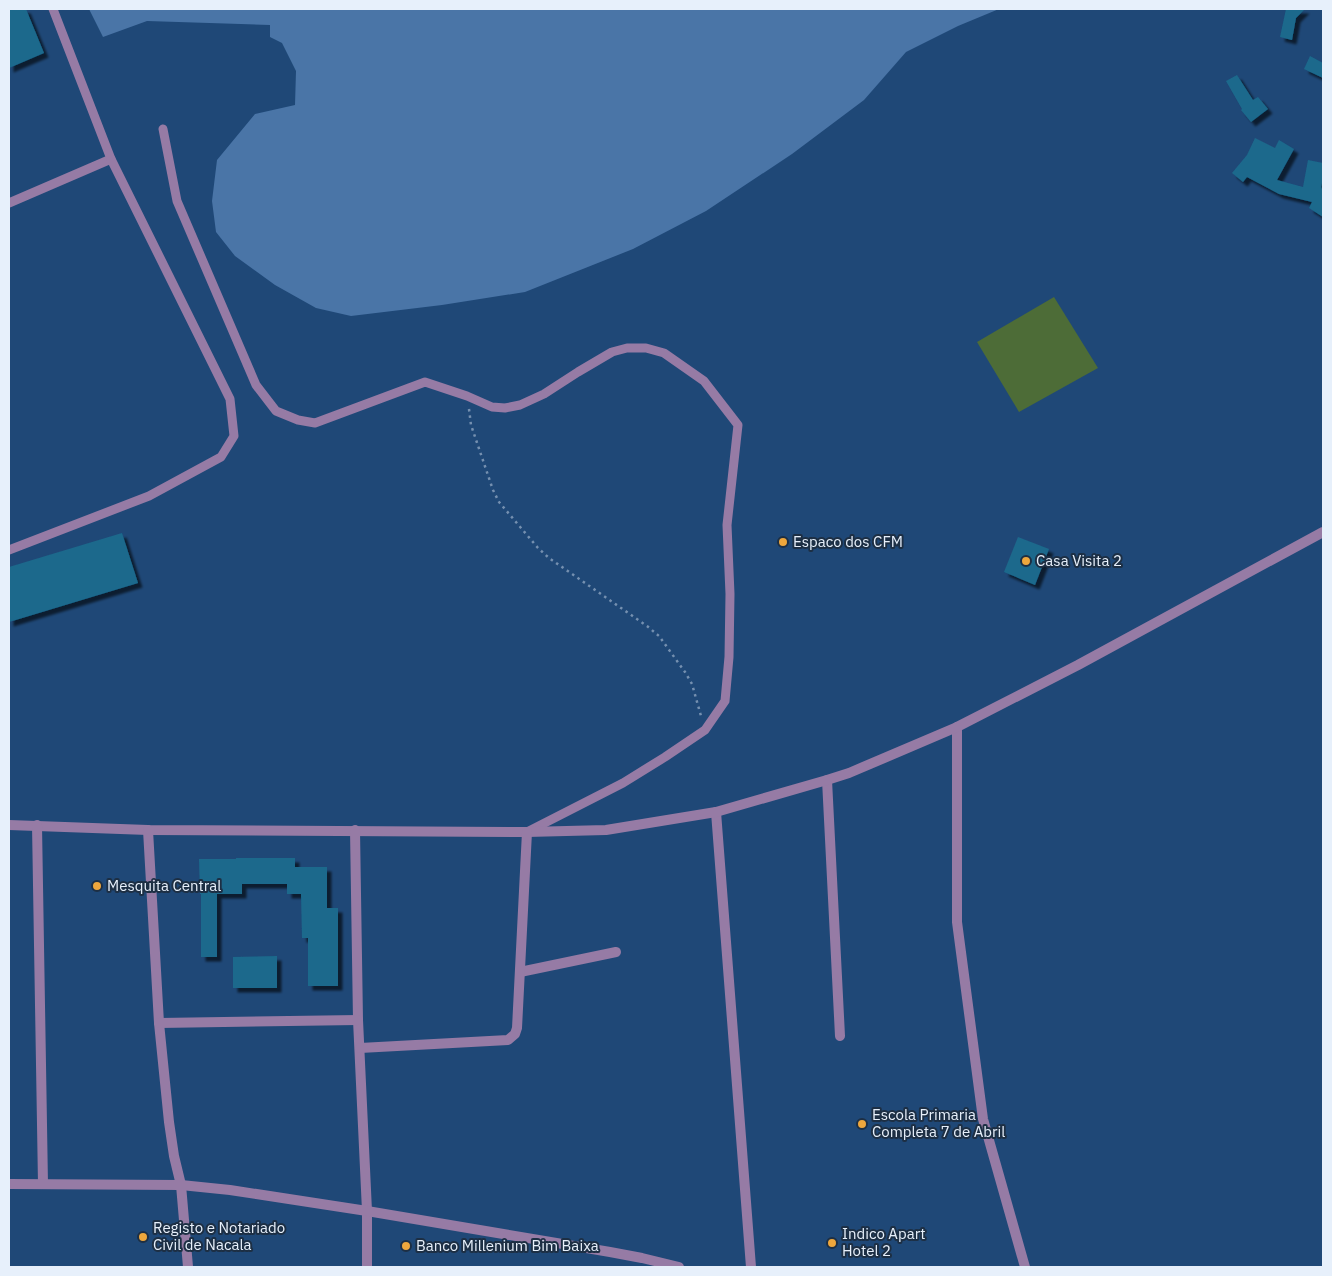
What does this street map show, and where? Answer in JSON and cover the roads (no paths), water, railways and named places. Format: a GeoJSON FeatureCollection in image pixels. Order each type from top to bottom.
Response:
{"type":"FeatureCollection","features":[{"type":"Feature","properties":{"kind":"street"},"geometry":{"type":"LineString","coordinates":[[9,825],[148,830],[527,832],[606,830],[716,812],[849,773],[957,727],[1078,665],[1323,532]]}},
{"type":"Feature","properties":{"kind":"street"},"geometry":{"type":"LineString","coordinates":[[957,727],[957,922],[982,1119],[1025,1267]]}},
{"type":"Feature","properties":{"kind":"street"},"geometry":{"type":"LineString","coordinates":[[827,780],[840,1036]]}},
{"type":"Feature","properties":{"kind":"street"},"geometry":{"type":"LineString","coordinates":[[716,812],[751,1267]]}},
{"type":"Feature","properties":{"kind":"street"},"geometry":{"type":"LineString","coordinates":[[37,825],[43,1184]]}},
{"type":"Feature","properties":{"kind":"street"},"geometry":{"type":"LineString","coordinates":[[148,830],[159,1024],[169,1122],[181,1185],[188,1267]]}},
{"type":"Feature","properties":{"kind":"street"},"geometry":{"type":"LineString","coordinates":[[355,830],[358,1020],[367,1211],[367,1267]]}},
{"type":"Feature","properties":{"kind":"street"},"geometry":{"type":"LineString","coordinates":[[360,1048],[508,1040],[516,1034],[527,832]]}},
{"type":"Feature","properties":{"kind":"street"},"geometry":{"type":"LineString","coordinates":[[520,972],[616,952]]}},
{"type":"Feature","properties":{"kind":"street"},"geometry":{"type":"LineString","coordinates":[[159,1024],[358,1020]]}},
{"type":"Feature","properties":{"kind":"street"},"geometry":{"type":"LineString","coordinates":[[9,1184],[181,1185],[240,1191],[367,1211],[642,1263],[680,1267]]}},
{"type":"Feature","properties":{"kind":"lane"},"geometry":{"type":"LineString","coordinates":[[9,550],[149,496],[221,457],[234,436],[230,399],[111,159],[53,9]]}},
{"type":"Feature","properties":{"kind":"lane"},"geometry":{"type":"LineString","coordinates":[[163,130],[177,201],[256,385],[276,411],[298,420],[315,423],[425,382],[467,396],[492,407],[505,408],[520,405],[544,394],[612,352],[627,348],[646,348],[664,354],[704,381],[738,425],[727,525],[730,603],[729,657],[725,701],[705,730],[665,758],[623,783],[527,832]]}},
{"type":"Feature","properties":{"kind":"lane"},"geometry":{"type":"LineString","coordinates":[[9,203],[111,159]]}},
{"type":"Feature","properties":{"kind":"water"},"geometry":{"type":"Polygon","coordinates":[[[89,9],[999,9],[958,26],[906,52],[864,100],[792,154],[706,211],[633,249],[525,292],[442,305],[351,316],[316,308],[275,285],[235,256],[216,232],[212,201],[217,160],[255,114],[295,105],[296,71],[282,43],[270,37],[270,25],[147,21],[103,37],[89,9]]]}},
{"type":"Feature","properties":{"kind":"place","name":"Espaco dos CFM"},"geometry":{"type":"Point","coordinates":[783,542]}},
{"type":"Feature","properties":{"kind":"place","name":"Casa Visita 2"},"geometry":{"type":"Point","coordinates":[1026,561]}},
{"type":"Feature","properties":{"kind":"place","name":"Mesquita Central"},"geometry":{"type":"Point","coordinates":[97,886]}},
{"type":"Feature","properties":{"kind":"place","name":"Escola Primaria Completa 7 de Abril"},"geometry":{"type":"Point","coordinates":[862,1124]}},
{"type":"Feature","properties":{"kind":"place","name":"Registo e Notariado Civil de Nacala"},"geometry":{"type":"Point","coordinates":[143,1237]}},
{"type":"Feature","properties":{"kind":"place","name":"Indico Apart Hotel 2"},"geometry":{"type":"Point","coordinates":[832,1243]}},
{"type":"Feature","properties":{"kind":"place","name":"Banco Millenium Bim Baixa"},"geometry":{"type":"Point","coordinates":[406,1246]}}]}
